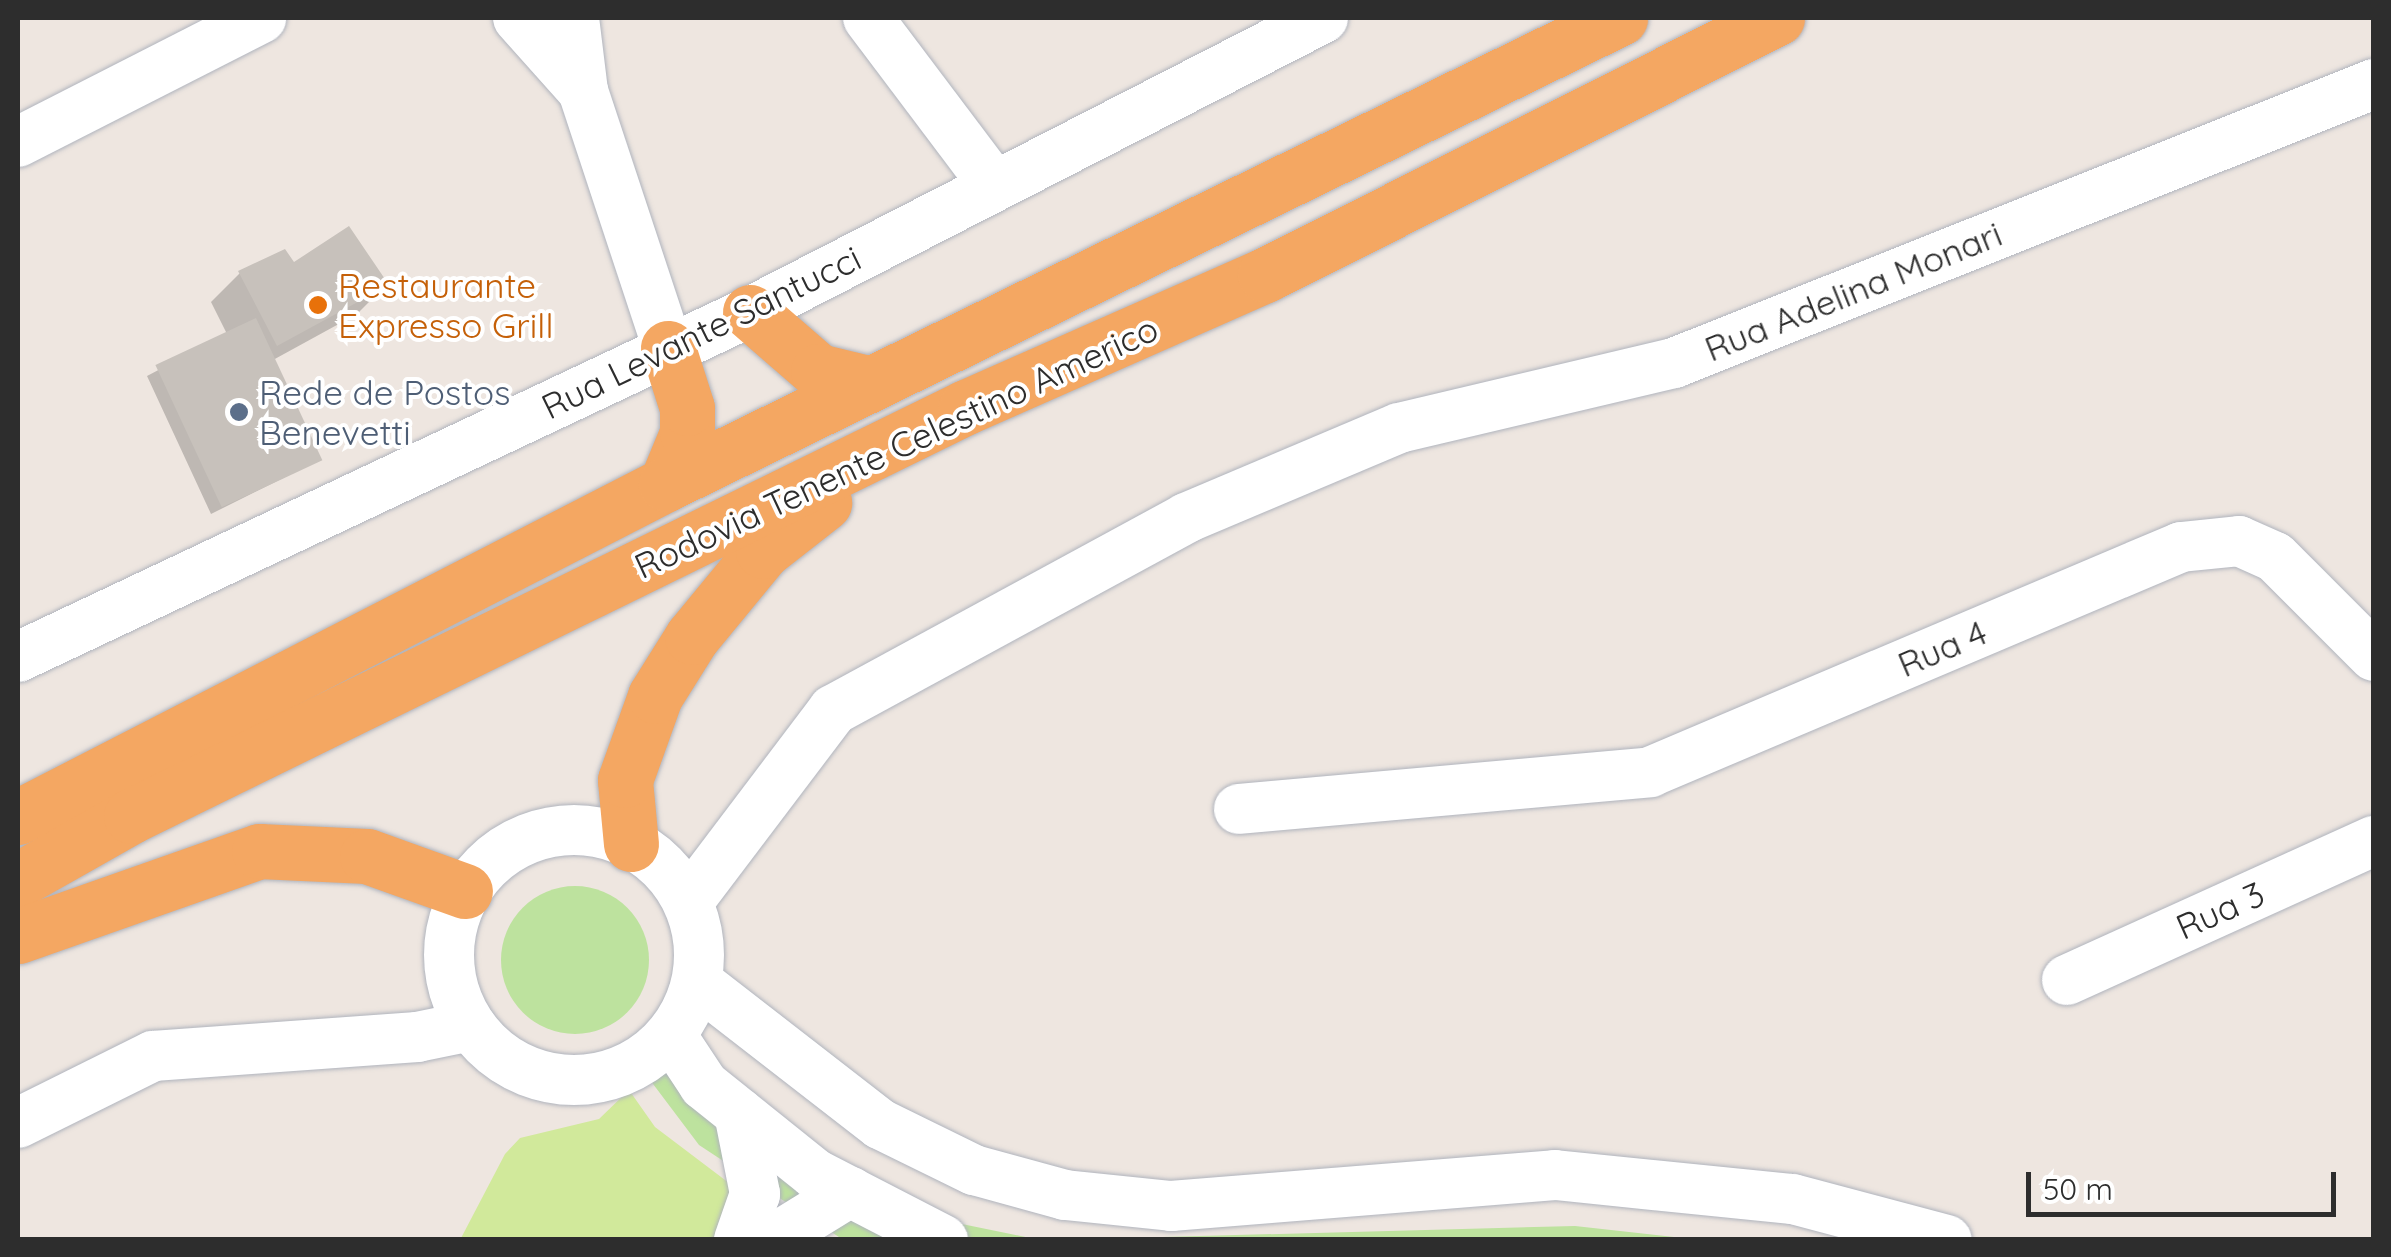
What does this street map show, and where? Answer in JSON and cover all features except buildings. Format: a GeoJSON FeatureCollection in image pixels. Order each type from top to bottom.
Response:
{"type":"FeatureCollection","features":[{"type":"Feature","properties":{"kind":"highway","name":"Rodovia Tenente Celestino Americo"},"geometry":{"type":"LineString","coordinates":[[18,818],[868,383],[1620,18]]}},
{"type":"Feature","properties":{"kind":"highway","name":"Rodovia Tenente Celestino Americo"},"geometry":{"type":"LineString","coordinates":[[18,880],[131,816],[912,434],[1265,275],[1777,18]]}},
{"type":"Feature","properties":{"kind":"highway"},"geometry":{"type":"LineString","coordinates":[[750,312],[818,371],[868,383]]}},
{"type":"Feature","properties":{"kind":"highway"},"geometry":{"type":"LineString","coordinates":[[666,484],[687,433],[687,408],[668,348]]}},
{"type":"Feature","properties":{"kind":"highway"},"geometry":{"type":"LineString","coordinates":[[631,844],[624,780],[655,696],[692,636],[762,551],[912,434]]}},
{"type":"Feature","properties":{"kind":"highway"},"geometry":{"type":"LineString","coordinates":[[18,936],[259,851],[367,856],[465,892]]}},
{"type":"Feature","properties":{"kind":"street"},"geometry":{"type":"LineString","coordinates":[[18,142],[188,34],[261,18]]}},
{"type":"Feature","properties":{"kind":"street"},"geometry":{"type":"LineString","coordinates":[[518,18],[583,91]]}},
{"type":"Feature","properties":{"kind":"street"},"geometry":{"type":"LineString","coordinates":[[574,18],[583,91],[668,348]]}},
{"type":"Feature","properties":{"kind":"street"},"geometry":{"type":"LineString","coordinates":[[868,18],[994,186]]}},
{"type":"Feature","properties":{"kind":"street","name":"Rua Levante Santucci"},"geometry":{"type":"LineString","coordinates":[[18,657],[750,312],[1317,19]]}},
{"type":"Feature","properties":{"kind":"street","name":"Rua Adelina Monari"},"geometry":{"type":"LineString","coordinates":[[688,902],[833,710],[1186,518],[1319,458],[1399,428],[1674,363],[2374,84]]}},
{"type":"Feature","properties":{"kind":"street","name":"Rua 4"},"geometry":{"type":"LineString","coordinates":[[1238,810],[1650,772],[2181,547],[2239,541],[2275,558],[2374,656]]}},
{"type":"Feature","properties":{"kind":"street"},"geometry":{"type":"LineString","coordinates":[[558,831],[596,832],[631,844],[664,868],[688,902],[698,942],[697,982],[671,1035],[644,1060],[610,1075],[574,1080],[538,1075],[500,1056],[471,1026],[448,964],[452,926],[465,892],[489,862],[521,841],[558,831]]}},
{"type":"Feature","properties":{"kind":"street","name":"Rua 3"},"geometry":{"type":"LineString","coordinates":[[2066,980],[2374,841]]}},
{"type":"Feature","properties":{"kind":"street"},"geometry":{"type":"LineString","coordinates":[[697,982],[880,1124],[974,1170],[1065,1195],[1172,1206],[1555,1175],[1793,1199],[1947,1240]]}},
{"type":"Feature","properties":{"kind":"street"},"geometry":{"type":"LineString","coordinates":[[18,1124],[153,1056],[417,1036],[471,1026]]}},
{"type":"Feature","properties":{"kind":"street"},"geometry":{"type":"LineString","coordinates":[[671,1035],[704,1086],[815,1174],[943,1240]]}},
{"type":"Feature","properties":{"kind":"street"},"geometry":{"type":"LineString","coordinates":[[739,1113],[755,1194],[739,1240]]}},
{"type":"Feature","properties":{"kind":"street"},"geometry":{"type":"LineString","coordinates":[[772,1240],[850,1192]]}},
{"type":"Feature","properties":{"kind":"green space"},"geometry":{"type":"Polygon","coordinates":[[[575,886],[603,891],[628,907],[644,932],[649,960],[644,988],[628,1013],[603,1029],[575,1034],[547,1029],[522,1013],[506,988],[501,960],[506,932],[522,907],[547,891],[575,886]]]}},
{"type":"Feature","properties":{"kind":"green space"},"geometry":{"type":"Polygon","coordinates":[[[657,1058],[874,1206],[1035,1239],[842,1239],[699,1145],[644,1072],[657,1058]]]}},
{"type":"Feature","properties":{"kind":"green space"},"geometry":{"type":"Polygon","coordinates":[[[629,1090],[655,1127],[803,1239],[460,1240],[505,1154],[520,1138],[599,1119],[629,1090]]]}},
{"type":"Feature","properties":{"kind":"green space"},"geometry":{"type":"Polygon","coordinates":[[[1575,1226],[1692,1239],[1090,1239],[1575,1226]]]}},
{"type":"Feature","properties":{"kind":"place","name":"Restaurante Expresso Grill"},"geometry":{"type":"Point","coordinates":[318,305]}},
{"type":"Feature","properties":{"kind":"place","name":"Rede de Postos Benevetti"},"geometry":{"type":"Point","coordinates":[239,412]}}]}
